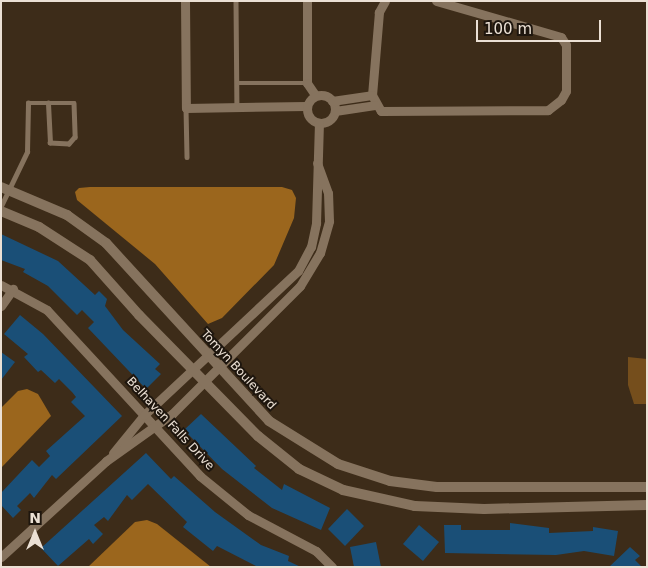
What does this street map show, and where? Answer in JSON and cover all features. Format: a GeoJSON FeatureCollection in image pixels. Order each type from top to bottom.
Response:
{"type":"FeatureCollection","features":[{"type":"Feature","properties":{"kind":"street"},"geometry":{"type":"LineString","coordinates":[[185,1],[186,108],[306,106],[315,95]]}},
{"type":"Feature","properties":{"kind":"street"},"geometry":{"type":"LineString","coordinates":[[307,1],[307,83],[315,95]]}},
{"type":"Feature","properties":{"kind":"street"},"geometry":{"type":"LineString","coordinates":[[375,105],[372,95],[379,12],[385,1]]}},
{"type":"Feature","properties":{"kind":"street"},"geometry":{"type":"LineString","coordinates":[[306,106],[310,119],[319,123],[328,121],[335,111],[375,105],[387,112],[548,110],[566,91],[566,45],[560,37],[436,1]]}},
{"type":"Feature","properties":{"kind":"street"},"geometry":{"type":"LineString","coordinates":[[315,95],[324,95],[332,101],[335,111]]}},
{"type":"Feature","properties":{"kind":"street"},"geometry":{"type":"LineString","coordinates":[[332,101],[372,95]]}},
{"type":"Feature","properties":{"kind":"street"},"geometry":{"type":"LineString","coordinates":[[1,557],[106,461],[144,415],[209,357],[298,271],[311,247],[316,223],[319,123]]}},
{"type":"Feature","properties":{"kind":"street"},"geometry":{"type":"LineString","coordinates":[[106,461],[156,428],[182,405],[307,278],[329,221],[328,193],[317,163]]}},
{"type":"Feature","properties":{"kind":"street","name":"Tomyn Boulevard"},"geometry":{"type":"LineString","coordinates":[[6,189],[67,215],[106,243],[268,421],[338,464],[390,481],[437,487],[647,487]]}},
{"type":"Feature","properties":{"kind":"street"},"geometry":{"type":"LineString","coordinates":[[1,211],[39,228],[90,260],[258,436],[299,470],[343,490],[425,507],[484,509],[647,505]]}},
{"type":"Feature","properties":{"kind":"street"},"geometry":{"type":"LineString","coordinates":[[298,271],[307,278]]}},
{"type":"Feature","properties":{"kind":"street","name":"Belhaven Falls Drive"},"geometry":{"type":"LineString","coordinates":[[1,284],[13,289],[47,310],[200,476],[248,515],[316,551],[332,567]]}},
{"type":"Feature","properties":{"kind":"street"},"geometry":{"type":"LineString","coordinates":[[1,306],[13,289]]}},
{"type":"Feature","properties":{"kind":"street"},"geometry":{"type":"LineString","coordinates":[[170,392],[182,405]]}},
{"type":"Feature","properties":{"kind":"lane"},"geometry":{"type":"LineString","coordinates":[[236,1],[237,107]]}},
{"type":"Feature","properties":{"kind":"lane"},"geometry":{"type":"LineString","coordinates":[[237,83],[307,83]]}},
{"type":"Feature","properties":{"kind":"lane"},"geometry":{"type":"LineString","coordinates":[[1,206],[6,189],[27,152],[28,103],[48,103],[74,103],[75,137],[69,144],[50,144],[48,103]]}},
{"type":"Feature","properties":{"kind":"lane"},"geometry":{"type":"LineString","coordinates":[[186,108],[186,157]]}},
{"type":"Feature","properties":{"kind":"shaded area"},"geometry":{"type":"Polygon","coordinates":[[[282,187],[292,190],[296,198],[294,218],[274,265],[222,318],[208,324],[155,264],[77,200],[75,192],[79,188],[282,187]]]}},
{"type":"Feature","properties":{"kind":"shaded area"},"geometry":{"type":"Polygon","coordinates":[[[628,357],[647,359],[647,404],[634,404],[628,385],[628,357]]]}},
{"type":"Feature","properties":{"kind":"shaded area"},"geometry":{"type":"Polygon","coordinates":[[[27,389],[38,394],[51,416],[1,468],[1,408],[18,391],[27,389]]]}},
{"type":"Feature","properties":{"kind":"shaded area"},"geometry":{"type":"Polygon","coordinates":[[[147,520],[157,524],[211,567],[88,567],[135,522],[147,520]]]}},
{"type":"Feature","properties":{"kind":"building"},"geometry":{"type":"Polygon","coordinates":[[[1,234],[58,261],[95,295],[99,291],[107,299],[105,306],[123,330],[160,364],[155,369],[161,374],[146,389],[88,328],[94,322],[82,310],[77,315],[48,286],[23,272],[25,269],[1,260],[1,234]]]}},
{"type":"Feature","properties":{"kind":"building"},"geometry":{"type":"Polygon","coordinates":[[[20,315],[43,334],[122,416],[56,479],[52,475],[34,498],[30,493],[17,506],[21,510],[13,518],[1,505],[1,493],[32,460],[39,467],[50,456],[46,451],[85,416],[71,402],[76,397],[72,392],[59,379],[55,383],[41,370],[38,372],[24,357],[28,354],[4,334],[20,315]]]}},
{"type":"Feature","properties":{"kind":"building"},"geometry":{"type":"Polygon","coordinates":[[[1,352],[15,362],[1,380],[1,352]]]}},
{"type":"Feature","properties":{"kind":"building"},"geometry":{"type":"Polygon","coordinates":[[[201,414],[256,466],[254,468],[282,490],[284,484],[330,508],[321,530],[272,508],[222,469],[184,430],[201,414]]]}},
{"type":"Feature","properties":{"kind":"building"},"geometry":{"type":"Polygon","coordinates":[[[146,453],[171,479],[174,476],[215,512],[261,545],[289,556],[288,561],[301,567],[258,567],[217,546],[213,551],[183,527],[187,522],[148,484],[132,500],[127,495],[108,521],[104,517],[94,525],[103,534],[93,544],[89,539],[58,566],[41,548],[146,453]]]}},
{"type":"Feature","properties":{"kind":"building"},"geometry":{"type":"Polygon","coordinates":[[[347,509],[364,526],[345,546],[328,529],[347,509]]]}},
{"type":"Feature","properties":{"kind":"building"},"geometry":{"type":"Polygon","coordinates":[[[510,523],[549,528],[549,533],[593,531],[593,527],[618,531],[614,556],[584,551],[556,555],[445,553],[444,525],[461,525],[461,530],[510,530],[510,523]]]}},
{"type":"Feature","properties":{"kind":"building"},"geometry":{"type":"Polygon","coordinates":[[[419,525],[439,542],[423,561],[403,544],[419,525]]]}},
{"type":"Feature","properties":{"kind":"building"},"geometry":{"type":"Polygon","coordinates":[[[376,542],[381,567],[354,567],[350,547],[376,542]]]}},
{"type":"Feature","properties":{"kind":"building"},"geometry":{"type":"Polygon","coordinates":[[[630,547],[640,556],[635,560],[642,567],[609,567],[630,547]]]}}]}
